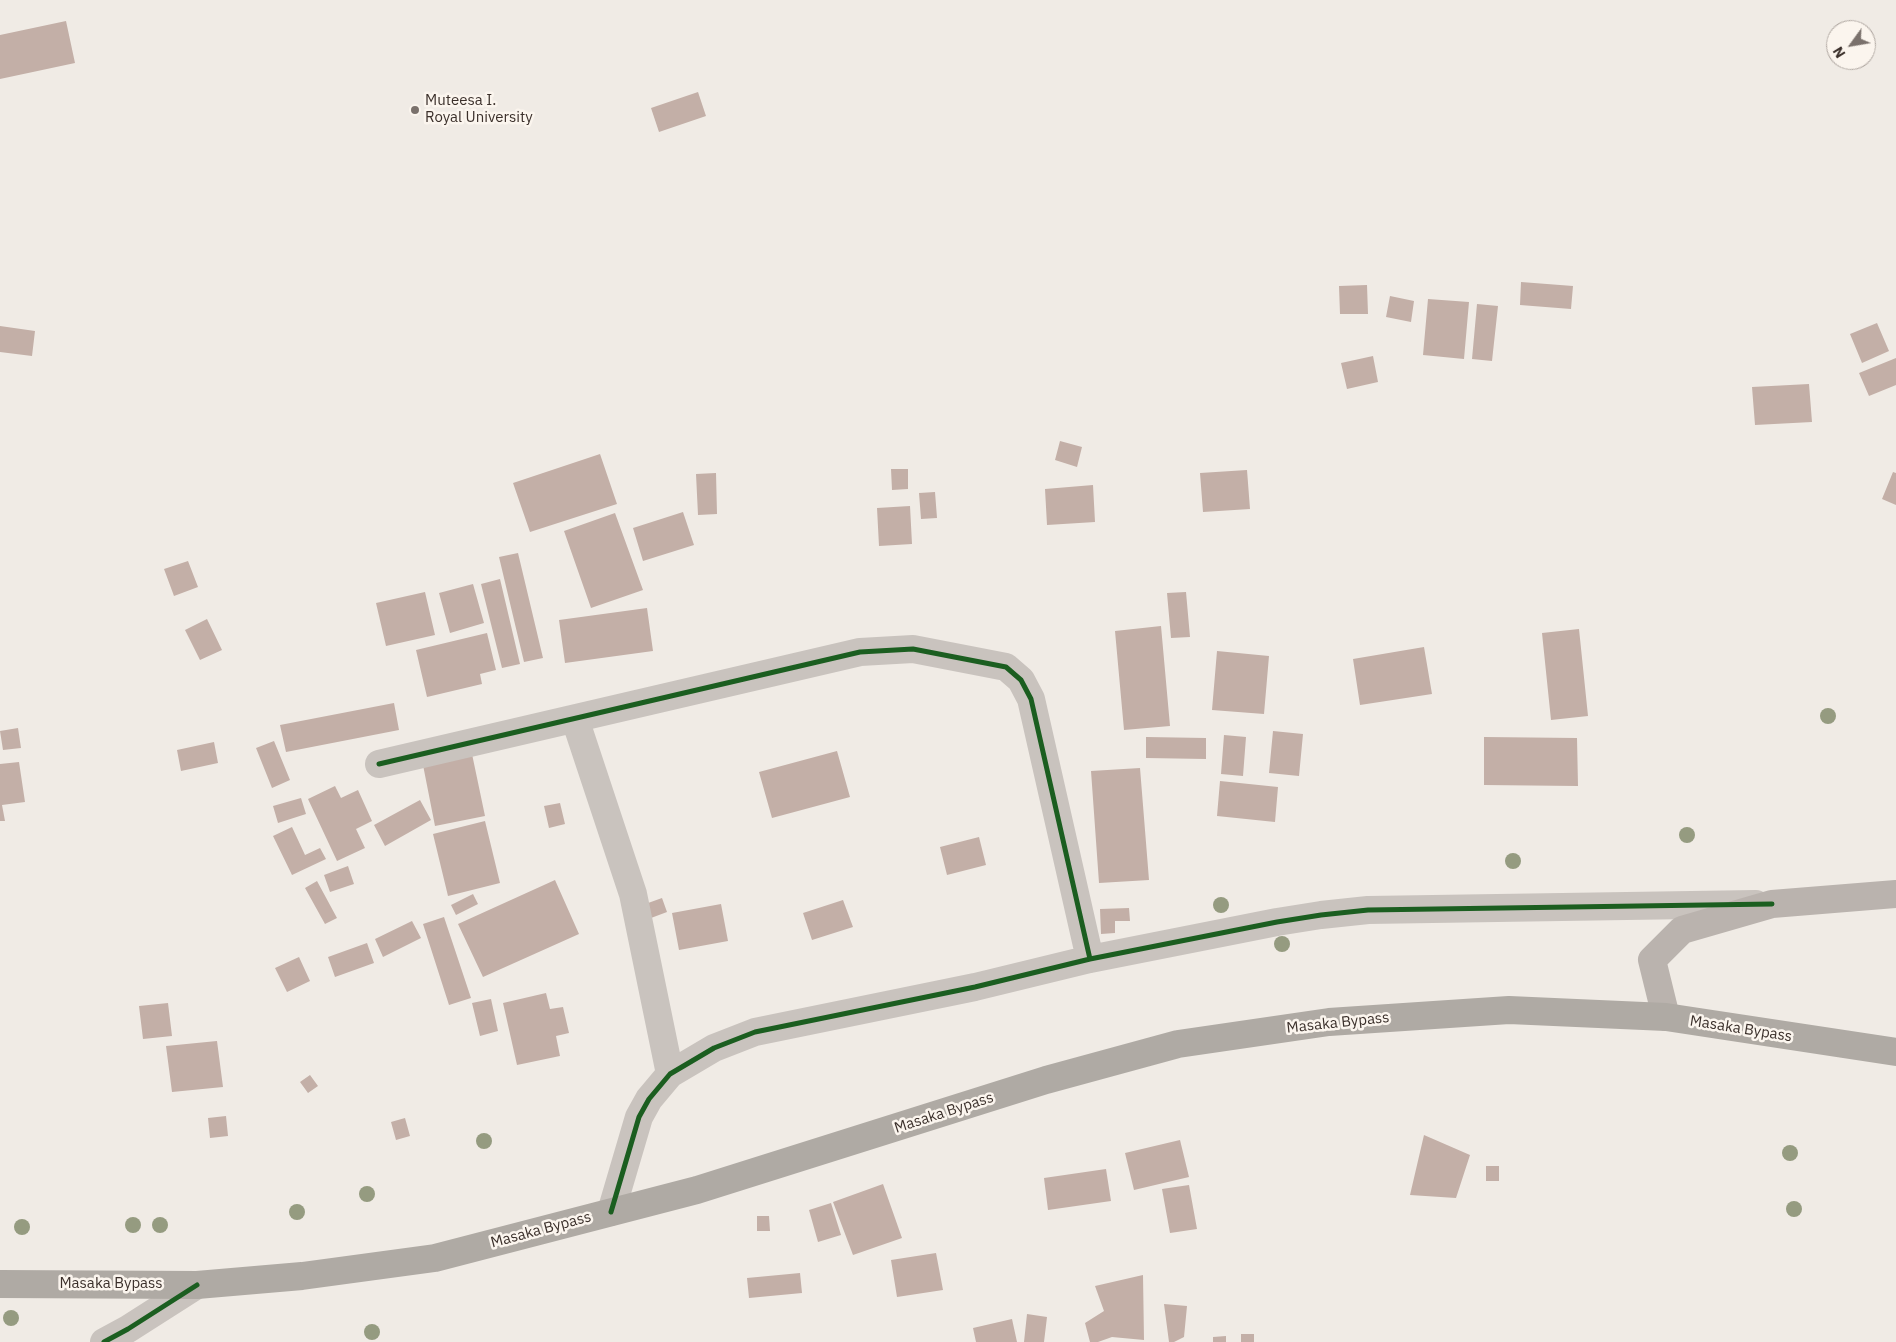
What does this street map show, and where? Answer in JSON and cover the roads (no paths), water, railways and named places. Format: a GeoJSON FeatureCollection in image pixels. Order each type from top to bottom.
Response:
{"type":"FeatureCollection","features":[{"type":"Feature","properties":{"kind":"highway","name":"Masaka Bypass"},"geometry":{"type":"LineString","coordinates":[[0,1284],[197,1285],[302,1276],[435,1258],[697,1190],[1046,1080],[1178,1044],[1329,1022],[1509,1010],[1666,1017],[1896,1052]]}},
{"type":"Feature","properties":{"kind":"street"},"geometry":{"type":"LineString","coordinates":[[379,764],[860,652],[913,649],[1006,667],[1021,680],[1031,699],[1090,959]]}},
{"type":"Feature","properties":{"kind":"street"},"geometry":{"type":"LineString","coordinates":[[575,719],[633,894],[670,1074]]}},
{"type":"Feature","properties":{"kind":"street"},"geometry":{"type":"LineString","coordinates":[[611,1212],[639,1117],[650,1099],[670,1074],[714,1048],[755,1032],[975,987],[1090,959],[1277,922],[1368,910],[1772,904],[1896,894]]}},
{"type":"Feature","properties":{"kind":"street"},"geometry":{"type":"LineString","coordinates":[[1666,1017],[1652,960],[1682,930],[1772,904]]}},
{"type":"Feature","properties":{"kind":"street"},"geometry":{"type":"LineString","coordinates":[[104,1342],[197,1285]]}},
{"type":"Feature","properties":{"kind":"place","name":"Muteesa I. Royal University"},"geometry":{"type":"Point","coordinates":[415,110]}}]}
